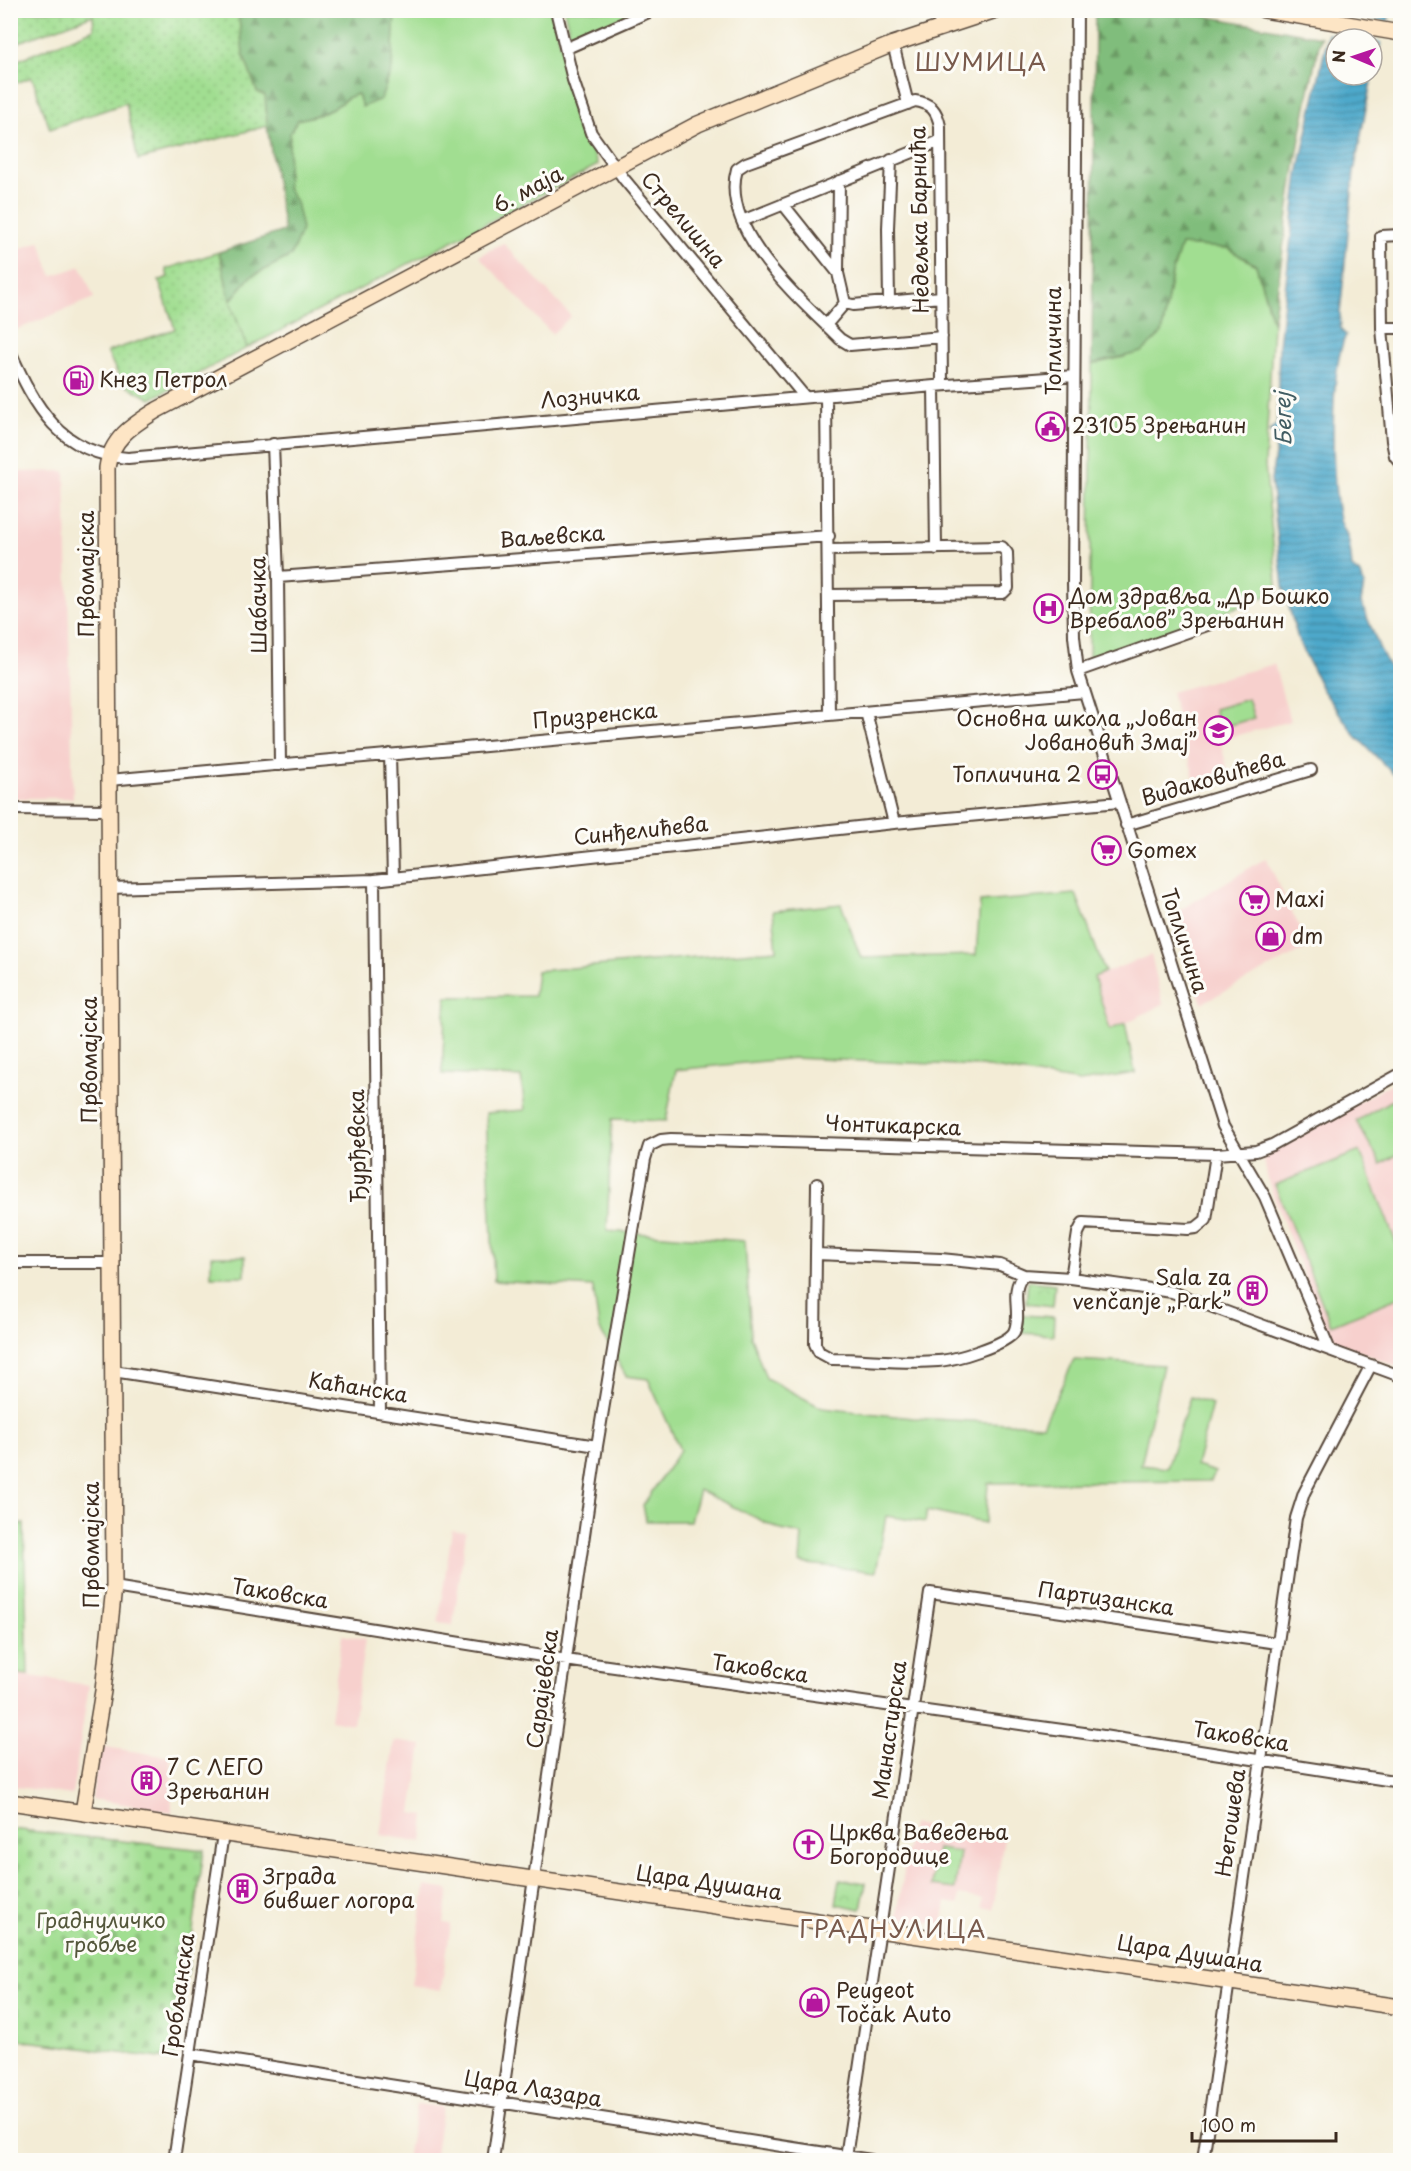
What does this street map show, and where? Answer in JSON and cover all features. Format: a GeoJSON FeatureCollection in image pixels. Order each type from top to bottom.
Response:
{"type":"FeatureCollection","features":[{"type":"Feature","properties":{"kind":"street","name":"Стрелишна"},"geometry":{"type":"LineString","coordinates":[[556,10],[585,119],[591,133],[615,168],[805,397]]}},
{"type":"Feature","properties":{"kind":"street"},"geometry":{"type":"LineString","coordinates":[[567,48],[653,10]]}},
{"type":"Feature","properties":{"kind":"street"},"geometry":{"type":"LineString","coordinates":[[932,10],[944,27]]}},
{"type":"Feature","properties":{"kind":"street","name":"6. маја"},"geometry":{"type":"LineString","coordinates":[[110,457],[123,433],[157,410],[698,124],[893,45],[996,10]]}},
{"type":"Feature","properties":{"kind":"street","name":"Топличина"},"geometry":{"type":"LineString","coordinates":[[1077,10],[1073,582],[1078,671],[1223,1126],[1265,1197],[1329,1348]]}},
{"type":"Feature","properties":{"kind":"street"},"geometry":{"type":"LineString","coordinates":[[1269,11],[1401,33]]}},
{"type":"Feature","properties":{"kind":"street","name":"Недељка Барнића"},"geometry":{"type":"LineString","coordinates":[[893,45],[908,104],[919,101],[935,111],[940,126],[942,337],[938,386],[936,549]]}},
{"type":"Feature","properties":{"kind":"street"},"geometry":{"type":"LineString","coordinates":[[908,104],[741,165],[734,178],[734,194],[742,221],[754,245],[826,325],[850,345],[942,337]]}},
{"type":"Feature","properties":{"kind":"street"},"geometry":{"type":"LineString","coordinates":[[742,221],[940,141]]}},
{"type":"Feature","properties":{"kind":"street"},"geometry":{"type":"LineString","coordinates":[[889,302],[888,228],[891,160]]}},
{"type":"Feature","properties":{"kind":"street"},"geometry":{"type":"LineString","coordinates":[[839,182],[838,273],[845,303]]}},
{"type":"Feature","properties":{"kind":"street"},"geometry":{"type":"LineString","coordinates":[[783,204],[838,273]]}},
{"type":"Feature","properties":{"kind":"street"},"geometry":{"type":"LineString","coordinates":[[1401,235],[1381,236],[1382,328],[1393,448],[1396,458],[1401,462]]}},
{"type":"Feature","properties":{"kind":"street"},"geometry":{"type":"LineString","coordinates":[[845,303],[853,305],[941,297]]}},
{"type":"Feature","properties":{"kind":"street"},"geometry":{"type":"LineString","coordinates":[[826,325],[845,303]]}},
{"type":"Feature","properties":{"kind":"street"},"geometry":{"type":"LineString","coordinates":[[1382,328],[1401,328]]}},
{"type":"Feature","properties":{"kind":"street"},"geometry":{"type":"LineString","coordinates":[[10,351],[30,395],[53,426],[85,448],[110,457]]}},
{"type":"Feature","properties":{"kind":"street","name":"Лозничка"},"geometry":{"type":"LineString","coordinates":[[110,457],[128,458],[805,397],[1074,376]]}},
{"type":"Feature","properties":{"kind":"street"},"geometry":{"type":"LineString","coordinates":[[826,396],[830,715]]}},
{"type":"Feature","properties":{"kind":"street","name":"Шабачка"},"geometry":{"type":"LineString","coordinates":[[273,444],[278,578],[280,765]]}},
{"type":"Feature","properties":{"kind":"street","name":"Првомајска"},"geometry":{"type":"LineString","coordinates":[[83,1812],[103,1691],[114,1587],[107,468],[110,457]]}},
{"type":"Feature","properties":{"kind":"street","name":"Ваљевска"},"geometry":{"type":"LineString","coordinates":[[278,578],[829,536]]}},
{"type":"Feature","properties":{"kind":"street"},"geometry":{"type":"LineString","coordinates":[[829,550],[1002,547],[1007,553],[1008,588],[1003,593],[829,595]]}},
{"type":"Feature","properties":{"kind":"street"},"geometry":{"type":"LineString","coordinates":[[1078,671],[1213,623]]}},
{"type":"Feature","properties":{"kind":"street","name":"Призренска"},"geometry":{"type":"LineString","coordinates":[[109,780],[1084,692]]}},
{"type":"Feature","properties":{"kind":"street"},"geometry":{"type":"LineString","coordinates":[[866,712],[894,823]]}},
{"type":"Feature","properties":{"kind":"street"},"geometry":{"type":"LineString","coordinates":[[390,754],[393,878]]}},
{"type":"Feature","properties":{"kind":"street","name":"Видаковићева"},"geometry":{"type":"LineString","coordinates":[[1126,825],[1311,770]]}},
{"type":"Feature","properties":{"kind":"street","name":"Синђелићева"},"geometry":{"type":"LineString","coordinates":[[110,888],[374,880],[894,823],[1119,802]]}},
{"type":"Feature","properties":{"kind":"street"},"geometry":{"type":"LineString","coordinates":[[10,809],[109,810]]}},
{"type":"Feature","properties":{"kind":"street","name":"Ђурђевска"},"geometry":{"type":"LineString","coordinates":[[374,880],[380,1411]]}},
{"type":"Feature","properties":{"kind":"street","name":"Чонтикарска"},"geometry":{"type":"LineString","coordinates":[[634,1223],[646,1152],[654,1142],[661,1140],[1216,1154],[1256,1151],[1272,1145],[1401,1074]]}},
{"type":"Feature","properties":{"kind":"street"},"geometry":{"type":"LineString","coordinates":[[1071,1278],[1078,1233],[1083,1223],[1188,1228],[1201,1225],[1206,1220],[1216,1154]]}},
{"type":"Feature","properties":{"kind":"street"},"geometry":{"type":"LineString","coordinates":[[817,1184],[814,1336],[819,1352],[832,1359],[939,1361],[997,1345],[1008,1339],[1017,1323],[1016,1286],[1024,1275]]}},
{"type":"Feature","properties":{"kind":"street","name":"Сарајевска"},"geometry":{"type":"LineString","coordinates":[[493,2160],[536,1879],[597,1446],[634,1223]]}},
{"type":"Feature","properties":{"kind":"street"},"geometry":{"type":"LineString","coordinates":[[816,1254],[941,1259],[1000,1266],[1024,1275],[1071,1278],[1172,1292],[1401,1376]]}},
{"type":"Feature","properties":{"kind":"street"},"geometry":{"type":"LineString","coordinates":[[10,1263],[112,1263]]}},
{"type":"Feature","properties":{"kind":"street","name":"Његошева"},"geometry":{"type":"LineString","coordinates":[[1203,2160],[1299,1504],[1371,1365]]}},
{"type":"Feature","properties":{"kind":"street","name":"Каћанска"},"geometry":{"type":"LineString","coordinates":[[113,1371],[597,1446]]}},
{"type":"Feature","properties":{"kind":"street","name":"Таковска"},"geometry":{"type":"LineString","coordinates":[[114,1587],[566,1660],[1401,1782]]}},
{"type":"Feature","properties":{"kind":"street","name":"Партизанска"},"geometry":{"type":"LineString","coordinates":[[930,1593],[1277,1643]]}},
{"type":"Feature","properties":{"kind":"street","name":"Манастирска"},"geometry":{"type":"LineString","coordinates":[[846,2157],[930,1593]]}},
{"type":"Feature","properties":{"kind":"street","name":"Цара Душана"},"geometry":{"type":"LineString","coordinates":[[10,1802],[880,1928],[1401,2007]]}},
{"type":"Feature","properties":{"kind":"street","name":"Гробљанска"},"geometry":{"type":"LineString","coordinates":[[174,2160],[223,1834]]}},
{"type":"Feature","properties":{"kind":"street","name":"Цара Лазара"},"geometry":{"type":"LineString","coordinates":[[190,2054],[871,2160]]}},
{"type":"Feature","properties":{"kind":"shaded area"},"geometry":{"type":"Polygon","coordinates":[[[40,241],[52,276],[81,266],[94,298],[11,332],[11,253],[40,241]]]}},
{"type":"Feature","properties":{"kind":"shaded area"},"geometry":{"type":"Polygon","coordinates":[[[503,243],[571,316],[552,334],[479,256],[503,243]]]}},
{"type":"Feature","properties":{"kind":"shaded area"},"geometry":{"type":"Polygon","coordinates":[[[65,471],[73,798],[11,798],[11,472],[65,471]]]}},
{"type":"Feature","properties":{"kind":"shaded area","name":"Основна школа „Јован Јовановић Змај”"},"geometry":{"type":"Polygon","coordinates":[[[1274,664],[1290,721],[1220,740],[1230,780],[1197,789],[1171,692],[1274,664]]]}},
{"type":"Feature","properties":{"kind":"shaded area"},"geometry":{"type":"Polygon","coordinates":[[[1266,858],[1309,947],[1202,1003],[1170,916],[1266,858]]]}},
{"type":"Feature","properties":{"kind":"shaded area"},"geometry":{"type":"Polygon","coordinates":[[[1151,955],[1163,1004],[1110,1031],[1094,977],[1151,955]]]}},
{"type":"Feature","properties":{"kind":"shaded area"},"geometry":{"type":"Polygon","coordinates":[[[1400,1079],[1400,1368],[1328,1339],[1268,1181],[1263,1154],[1400,1079]]]}},
{"type":"Feature","properties":{"kind":"shaded area"},"geometry":{"type":"Polygon","coordinates":[[[452,1530],[466,1532],[453,1625],[438,1623],[452,1530]]]}},
{"type":"Feature","properties":{"kind":"shaded area"},"geometry":{"type":"Polygon","coordinates":[[[342,1635],[365,1639],[353,1724],[330,1720],[342,1635]]]}},
{"type":"Feature","properties":{"kind":"shaded area"},"geometry":{"type":"Polygon","coordinates":[[[10,1673],[89,1685],[72,1795],[11,1786],[10,1673]]]}},
{"type":"Feature","properties":{"kind":"shaded area"},"geometry":{"type":"Polygon","coordinates":[[[394,1741],[422,1745],[412,1813],[425,1815],[422,1842],[380,1835],[394,1741]]]}},
{"type":"Feature","properties":{"kind":"shaded area"},"geometry":{"type":"Polygon","coordinates":[[[99,1746],[170,1757],[172,1812],[92,1799],[99,1746]]]}},
{"type":"Feature","properties":{"kind":"shaded area"},"geometry":{"type":"Polygon","coordinates":[[[911,1824],[1004,1838],[993,1909],[982,1907],[983,1899],[959,1895],[958,1904],[946,1902],[942,1925],[897,1918],[911,1824]]]}},
{"type":"Feature","properties":{"kind":"shaded area"},"geometry":{"type":"Polygon","coordinates":[[[425,1886],[449,1890],[444,1923],[451,1924],[441,1990],[411,1985],[425,1886]]]}},
{"type":"Feature","properties":{"kind":"shaded area"},"geometry":{"type":"Polygon","coordinates":[[[416,2104],[442,2107],[434,2160],[407,2160],[416,2104]]]}},
{"type":"Feature","properties":{"kind":"green space"},"geometry":{"type":"Polygon","coordinates":[[[564,10],[641,11],[572,43],[564,10]]]}},
{"type":"Feature","properties":{"kind":"green space"},"geometry":{"type":"Polygon","coordinates":[[[11,11],[238,11],[243,54],[257,92],[265,96],[267,126],[138,160],[126,103],[50,129],[32,77],[11,85],[11,63],[94,29],[93,15],[11,45],[11,11]]]}},
{"type":"Feature","properties":{"kind":"green space"},"geometry":{"type":"Polygon","coordinates":[[[238,11],[395,11],[392,68],[381,99],[362,107],[358,94],[354,95],[316,116],[297,120],[290,133],[287,188],[296,202],[302,229],[291,256],[250,277],[230,301],[219,252],[284,231],[267,126],[265,96],[257,92],[243,54],[238,11]]]}},
{"type":"Feature","properties":{"kind":"green space"},"geometry":{"type":"Polygon","coordinates":[[[395,11],[551,11],[565,58],[572,99],[598,165],[247,348],[230,301],[250,277],[291,256],[296,202],[287,188],[290,133],[297,120],[316,116],[358,94],[395,11]]]}},
{"type":"Feature","properties":{"kind":"green space"},"geometry":{"type":"Polygon","coordinates":[[[1095,11],[1177,11],[1321,37],[1299,143],[1273,323],[1256,265],[1227,248],[1181,245],[1172,273],[1162,333],[1142,352],[1092,364],[1095,11]]]}},
{"type":"Feature","properties":{"kind":"green space"},"geometry":{"type":"Polygon","coordinates":[[[1181,245],[1227,248],[1256,265],[1273,325],[1265,465],[1278,592],[1089,661],[1092,364],[1124,357],[1162,333],[1172,273],[1181,245]]]}},
{"type":"Feature","properties":{"kind":"green space"},"geometry":{"type":"Polygon","coordinates":[[[219,252],[230,301],[247,348],[151,399],[123,384],[107,352],[175,329],[159,281],[168,277],[166,269],[219,252]]]}},
{"type":"Feature","properties":{"kind":"green space"},"geometry":{"type":"Polygon","coordinates":[[[1248,699],[1254,718],[1219,728],[1214,709],[1248,699]]]}},
{"type":"Feature","properties":{"kind":"green space"},"geometry":{"type":"Polygon","coordinates":[[[1076,894],[1105,972],[1094,977],[1110,1030],[1125,1023],[1135,1073],[1080,1082],[981,1066],[793,1058],[676,1070],[666,1121],[612,1119],[607,1231],[745,1241],[751,1337],[766,1378],[822,1408],[913,1418],[1043,1425],[1074,1360],[1163,1365],[1141,1465],[1167,1468],[1190,1397],[1212,1404],[1196,1466],[1215,1472],[1211,1481],[988,1483],[985,1523],[927,1511],[925,1522],[886,1516],[876,1572],[800,1563],[802,1534],[781,1530],[699,1490],[690,1521],[646,1521],[643,1505],[680,1450],[648,1379],[626,1376],[599,1328],[593,1287],[494,1281],[486,1113],[525,1110],[521,1077],[442,1074],[446,997],[534,996],[537,971],[777,950],[773,911],[841,904],[861,958],[976,955],[980,902],[1076,894]]]}},
{"type":"Feature","properties":{"kind":"green space"},"geometry":{"type":"Polygon","coordinates":[[[1400,1095],[1400,1153],[1381,1164],[1356,1121],[1400,1095]]]}},
{"type":"Feature","properties":{"kind":"green space"},"geometry":{"type":"Polygon","coordinates":[[[1360,1151],[1400,1253],[1400,1297],[1331,1325],[1275,1185],[1360,1151]]]}},
{"type":"Feature","properties":{"kind":"green space"},"geometry":{"type":"Polygon","coordinates":[[[211,1256],[245,1256],[245,1276],[211,1276],[211,1256]]]}},
{"type":"Feature","properties":{"kind":"green space"},"geometry":{"type":"Polygon","coordinates":[[[1028,1281],[1055,1284],[1053,1306],[1026,1303],[1028,1281]]]}},
{"type":"Feature","properties":{"kind":"green space"},"geometry":{"type":"Polygon","coordinates":[[[1022,1315],[1054,1317],[1053,1335],[1021,1333],[1022,1315]]]}},
{"type":"Feature","properties":{"kind":"green space"},"geometry":{"type":"Polygon","coordinates":[[[11,1523],[24,1524],[28,1675],[11,1673],[11,1523]]]}},
{"type":"Feature","properties":{"kind":"green space","name":"Граднуличко гробље"},"geometry":{"type":"Polygon","coordinates":[[[11,1829],[204,1850],[175,2060],[11,2039],[11,1829]]]}},
{"type":"Feature","properties":{"kind":"green space"},"geometry":{"type":"Polygon","coordinates":[[[937,1849],[960,1852],[955,1889],[932,1886],[937,1849]]]}},
{"type":"Feature","properties":{"kind":"green space"},"geometry":{"type":"Polygon","coordinates":[[[840,1879],[866,1883],[861,1909],[836,1904],[840,1879]]]}},
{"type":"Feature","properties":{"kind":"water"},"geometry":{"type":"Polygon","coordinates":[[[1333,11],[1391,11],[1384,34],[1384,27],[1330,27],[1333,11]]]}},
{"type":"Feature","properties":{"kind":"water","name":"Бегеј"},"geometry":{"type":"Polygon","coordinates":[[[1324,53],[1324,87],[1370,87],[1354,172],[1340,314],[1341,330],[1346,335],[1340,352],[1334,399],[1333,453],[1337,501],[1349,544],[1352,568],[1361,575],[1364,585],[1361,602],[1379,647],[1400,688],[1400,781],[1355,735],[1322,689],[1298,639],[1283,586],[1271,480],[1278,436],[1269,432],[1277,424],[1279,346],[1298,174],[1324,53]]]}},
{"type":"Feature","properties":{"kind":"pier"},"geometry":{"type":"Polygon","coordinates":[[[1329,12],[1390,22],[1385,43],[1384,27],[1326,27],[1329,12]]]}},
{"type":"Feature","properties":{"kind":"place","name":"Кнез Петрол"},"geometry":{"type":"Point","coordinates":[78,380]}},
{"type":"Feature","properties":{"kind":"place","name":"23105 Зрењанин"},"geometry":{"type":"Point","coordinates":[1051,426]}},
{"type":"Feature","properties":{"kind":"place","name":"Дом здравља „Др Бошко Вребалов” Зрењанин"},"geometry":{"type":"Point","coordinates":[1048,609]}},
{"type":"Feature","properties":{"kind":"place","name":"Основна школа „Јован Јовановић Змај”"},"geometry":{"type":"Point","coordinates":[1218,731]}},
{"type":"Feature","properties":{"kind":"place","name":"Топличина 2"},"geometry":{"type":"Point","coordinates":[1102,775]}},
{"type":"Feature","properties":{"kind":"place","name":"Gomex"},"geometry":{"type":"Point","coordinates":[1106,851]}},
{"type":"Feature","properties":{"kind":"place","name":"Maxi"},"geometry":{"type":"Point","coordinates":[1254,900]}},
{"type":"Feature","properties":{"kind":"place","name":"dm"},"geometry":{"type":"Point","coordinates":[1271,937]}},
{"type":"Feature","properties":{"kind":"place","name":"Sala za venčanje „Park”"},"geometry":{"type":"Point","coordinates":[1252,1290]}},
{"type":"Feature","properties":{"kind":"place","name":"7 С ЛЕГО Зрењанин"},"geometry":{"type":"Point","coordinates":[146,1780]}},
{"type":"Feature","properties":{"kind":"place","name":"Црква Ваведења Богородице"},"geometry":{"type":"Point","coordinates":[808,1845]}},
{"type":"Feature","properties":{"kind":"place","name":"Зграда бившег логора"},"geometry":{"type":"Point","coordinates":[242,1889]}},
{"type":"Feature","properties":{"kind":"place","name":"Peugeot Točak Auto"},"geometry":{"type":"Point","coordinates":[815,2003]}},
{"type":"Feature","properties":{"kind":"district","name":"ШУМИЦА"},"geometry":{"type":"Point","coordinates":[981,63]}},
{"type":"Feature","properties":{"kind":"district","name":"ГРАДНУЛИЦА"},"geometry":{"type":"Point","coordinates":[893,1930]}}]}
